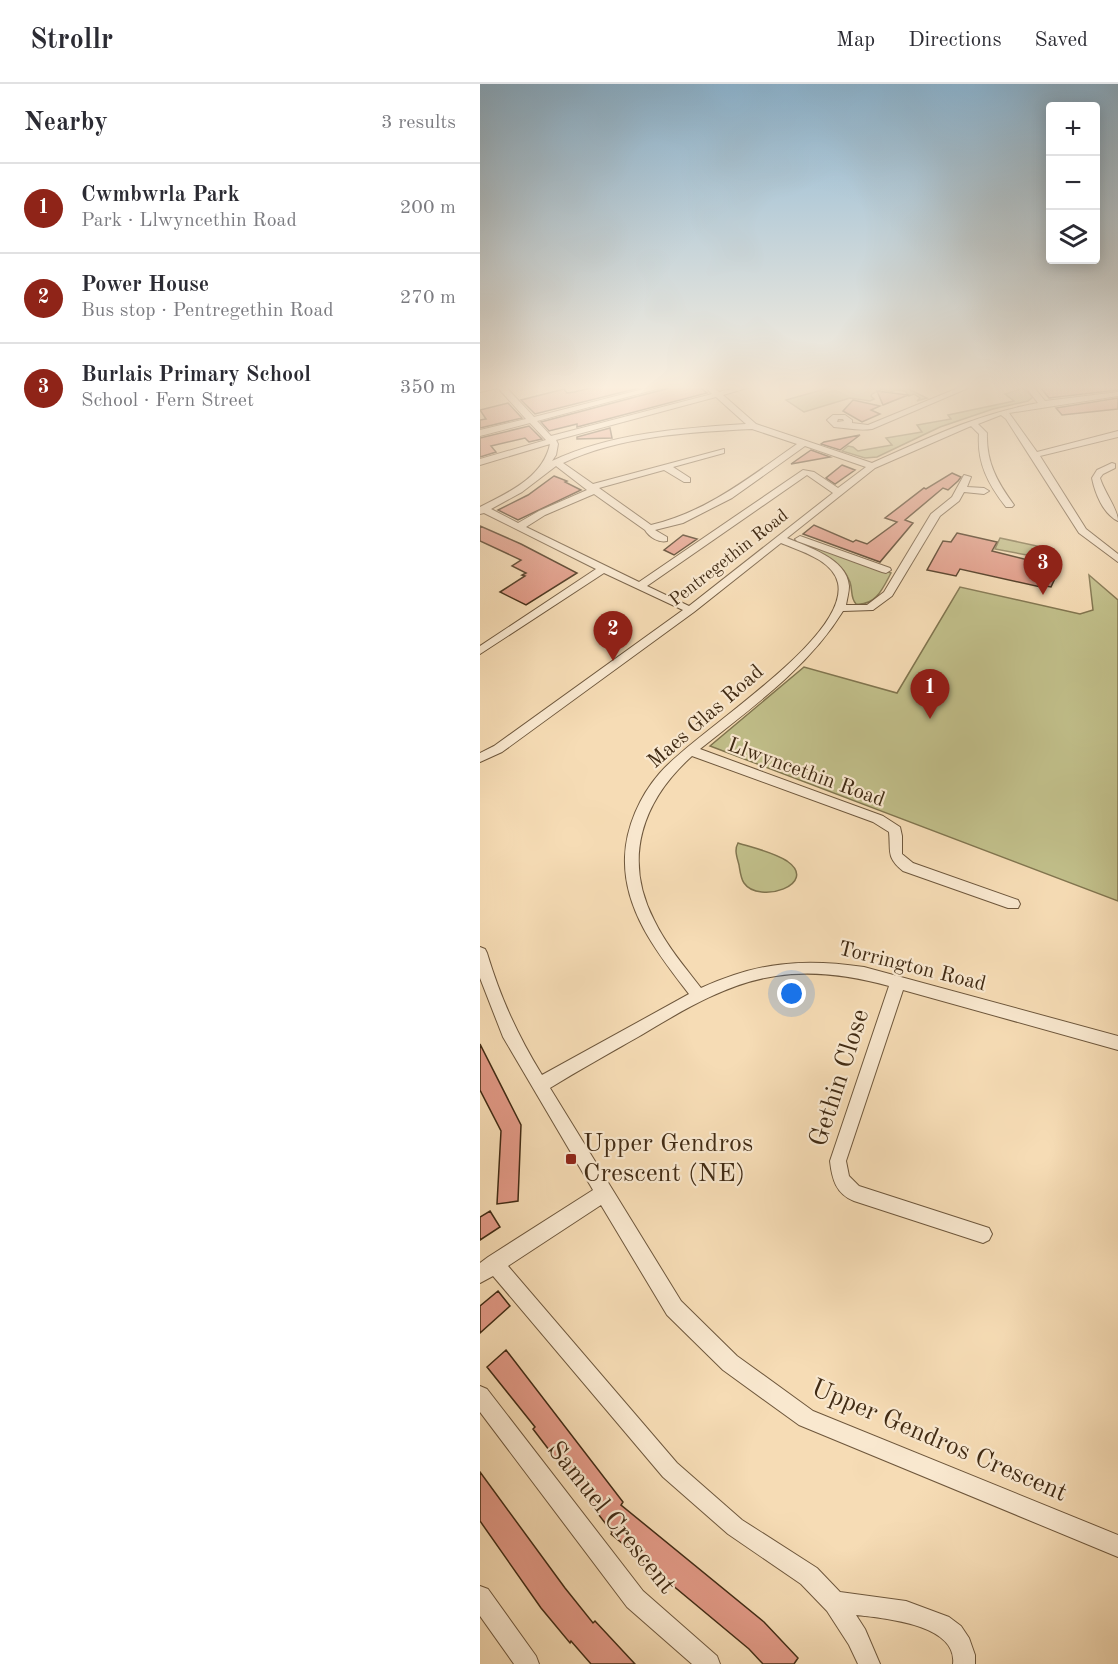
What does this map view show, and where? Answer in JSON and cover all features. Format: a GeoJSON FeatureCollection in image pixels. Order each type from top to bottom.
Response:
{"type":"FeatureCollection","features":[{"type":"Feature","properties":{"kind":"street"},"geometry":{"type":"LineString","coordinates":[[482,510],[521,488],[543,469],[549,460]]}},
{"type":"Feature","properties":{"kind":"street"},"geometry":{"type":"LineString","coordinates":[[543,469],[566,460]]}},
{"type":"Feature","properties":{"kind":"street"},"geometry":{"type":"LineString","coordinates":[[518,527],[591,490],[691,460]]}},
{"type":"Feature","properties":{"kind":"street"},"geometry":{"type":"LineString","coordinates":[[649,528],[680,521],[729,496],[780,460]]}},
{"type":"Feature","properties":{"kind":"street"},"geometry":{"type":"LineString","coordinates":[[853,460],[872,466]]}},
{"type":"Feature","properties":{"kind":"street","name":"Pentregethin Road"},"geometry":{"type":"LineString","coordinates":[[480,758],[498,749],[690,610],[872,466],[887,460]]}},
{"type":"Feature","properties":{"kind":"street"},"geometry":{"type":"LineString","coordinates":[[984,460],[998,491],[1008,504]]}},
{"type":"Feature","properties":{"kind":"street"},"geometry":{"type":"LineString","coordinates":[[1038,460],[1078,533],[1118,559]]}},
{"type":"Feature","properties":{"kind":"street"},"geometry":{"type":"LineString","coordinates":[[557,463],[591,490],[649,528],[652,534],[664,539]]}},
{"type":"Feature","properties":{"kind":"street"},"geometry":{"type":"LineString","coordinates":[[1112,466],[1100,472],[1096,478],[1098,487],[1111,511],[1118,518]]}},
{"type":"Feature","properties":{"kind":"street"},"geometry":{"type":"LineString","coordinates":[[666,467],[687,480]]}},
{"type":"Feature","properties":{"kind":"street"},"geometry":{"type":"LineString","coordinates":[[639,587],[806,472],[828,488],[841,492]]}},
{"type":"Feature","properties":{"kind":"street"},"geometry":{"type":"LineString","coordinates":[[783,537],[819,556],[835,569],[844,584],[840,608],[865,613],[888,594],[927,520],[956,499],[967,477]]}},
{"type":"Feature","properties":{"kind":"street"},"geometry":{"type":"LineString","coordinates":[[962,489],[984,491]]}},
{"type":"Feature","properties":{"kind":"street"},"geometry":{"type":"LineString","coordinates":[[482,510],[570,551],[602,570],[690,610]]}},
{"type":"Feature","properties":{"kind":"street"},"geometry":{"type":"LineString","coordinates":[[783,537],[886,570]]}},
{"type":"Feature","properties":{"kind":"street"},"geometry":{"type":"LineString","coordinates":[[480,651],[602,570]]}},
{"type":"Feature","properties":{"kind":"street","name":"Maes Glas Road"},"geometry":{"type":"LineString","coordinates":[[698,995],[657,941],[645,921],[635,891],[632,866],[635,839],[644,810],[670,769],[796,663],[833,620],[840,608]]}},
{"type":"Feature","properties":{"kind":"street","name":"Llwyncethin Road"},"geometry":{"type":"LineString","coordinates":[[692,751],[878,819],[895,830],[893,849],[898,859],[908,867],[1013,904]]}},
{"type":"Feature","properties":{"kind":"street","name":"Upper Gendros Crescent"},"geometry":{"type":"LineString","coordinates":[[480,953],[490,987],[511,1037],[674,1308],[730,1363],[806,1418],[1118,1545]]}},
{"type":"Feature","properties":{"kind":"street","name":"Torrington Road"},"geometry":{"type":"LineString","coordinates":[[540,1085],[698,995],[728,981],[793,967],[835,967],[898,982],[1118,1043]]}},
{"type":"Feature","properties":{"kind":"street","name":"Gethin Close"},"geometry":{"type":"LineString","coordinates":[[898,982],[837,1161],[841,1180],[854,1193],[983,1234]]}},
{"type":"Feature","properties":{"kind":"street"},"geometry":{"type":"LineString","coordinates":[[604,1193],[487,1268],[670,1470],[735,1527],[810,1576],[835,1603],[857,1637],[868,1664]]}},
{"type":"Feature","properties":{"kind":"street","name":"Samuel Crescent"},"geometry":{"type":"LineString","coordinates":[[480,1396],[635,1599],[709,1664]]}},
{"type":"Feature","properties":{"kind":"street"},"geometry":{"type":"LineString","coordinates":[[480,1597],[528,1664]]}},
{"type":"Feature","properties":{"kind":"street"},"geometry":{"type":"LineString","coordinates":[[835,1603],[886,1607],[945,1625],[959,1640],[966,1659],[964,1664]]}},
{"type":"Feature","properties":{"kind":"shaded area"},"geometry":{"type":"Polygon","coordinates":[[[1000,538],[1037,546],[1032,556],[995,549],[1000,538]]]}},
{"type":"Feature","properties":{"kind":"shaded area"},"geometry":{"type":"Polygon","coordinates":[[[803,542],[891,573],[874,599],[863,604],[856,604],[850,582],[842,568],[830,558],[802,544],[803,542]]]}},
{"type":"Feature","properties":{"kind":"shaded area"},"geometry":{"type":"Polygon","coordinates":[[[1089,575],[1118,600],[1118,901],[710,746],[804,667],[897,693],[960,587],[1080,614],[1093,610],[1089,575]]]}},
{"type":"Feature","properties":{"kind":"shaded area"},"geometry":{"type":"Polygon","coordinates":[[[738,843],[787,861],[795,869],[796,877],[792,884],[773,892],[762,892],[744,883],[736,854],[738,843]]]}},
{"type":"Feature","properties":{"kind":"building"},"geometry":{"type":"Polygon","coordinates":[[[797,460],[815,460],[791,464],[797,460]]]}},
{"type":"Feature","properties":{"kind":"building"},"geometry":{"type":"Polygon","coordinates":[[[842,465],[855,470],[835,484],[826,478],[842,465]]]}},
{"type":"Feature","properties":{"kind":"building"},"geometry":{"type":"Polygon","coordinates":[[[952,473],[961,477],[948,490],[943,488],[905,520],[913,523],[880,562],[803,534],[814,525],[853,542],[856,540],[867,544],[897,522],[885,518],[924,488],[926,489],[952,473]]]}},
{"type":"Feature","properties":{"kind":"building"},"geometry":{"type":"Polygon","coordinates":[[[554,476],[581,490],[518,520],[498,510],[528,495],[554,476]]]}},
{"type":"Feature","properties":{"kind":"building"},"geometry":{"type":"Polygon","coordinates":[[[480,526],[577,573],[526,605],[500,592],[525,576],[522,575],[526,573],[512,566],[521,560],[480,541],[480,526]]]}},
{"type":"Feature","properties":{"kind":"building"},"geometry":{"type":"Polygon","coordinates":[[[957,533],[997,542],[992,551],[1060,568],[1051,587],[1046,586],[1045,588],[960,569],[956,576],[927,570],[943,541],[951,542],[957,533]]]}},
{"type":"Feature","properties":{"kind":"building"},"geometry":{"type":"Polygon","coordinates":[[[683,535],[697,539],[674,555],[664,550],[683,535]]]}},
{"type":"Feature","properties":{"kind":"building"},"geometry":{"type":"Polygon","coordinates":[[[480,1044],[521,1125],[518,1201],[497,1204],[501,1131],[480,1090],[480,1044]]]}},
{"type":"Feature","properties":{"kind":"building"},"geometry":{"type":"Polygon","coordinates":[[[490,1211],[500,1227],[480,1240],[480,1217],[490,1211]]]}},
{"type":"Feature","properties":{"kind":"building"},"geometry":{"type":"Polygon","coordinates":[[[498,1291],[510,1306],[480,1333],[480,1306],[498,1291]]]}},
{"type":"Feature","properties":{"kind":"building"},"geometry":{"type":"Polygon","coordinates":[[[506,1350],[623,1502],[621,1505],[764,1622],[798,1658],[794,1664],[763,1664],[749,1649],[611,1534],[612,1532],[533,1429],[535,1427],[487,1367],[506,1350]]]}},
{"type":"Feature","properties":{"kind":"building"},"geometry":{"type":"Polygon","coordinates":[[[480,1472],[593,1623],[595,1621],[635,1664],[591,1664],[541,1608],[480,1521],[480,1472]]]}},
{"type":"Feature","properties":{"kind":"place","name":"Burlais Primary School"},"geometry":{"type":"Point","coordinates":[1043,595]}},
{"type":"Feature","properties":{"kind":"place","name":"Power House"},"geometry":{"type":"Point","coordinates":[613,661]}},
{"type":"Feature","properties":{"kind":"place","name":"Cwmbwrla Park"},"geometry":{"type":"Point","coordinates":[930,719]}},
{"type":"Feature","properties":{"kind":"place","name":"Upper Gendros Crescent (NE)"},"geometry":{"type":"Point","coordinates":[571,1159]}}]}
